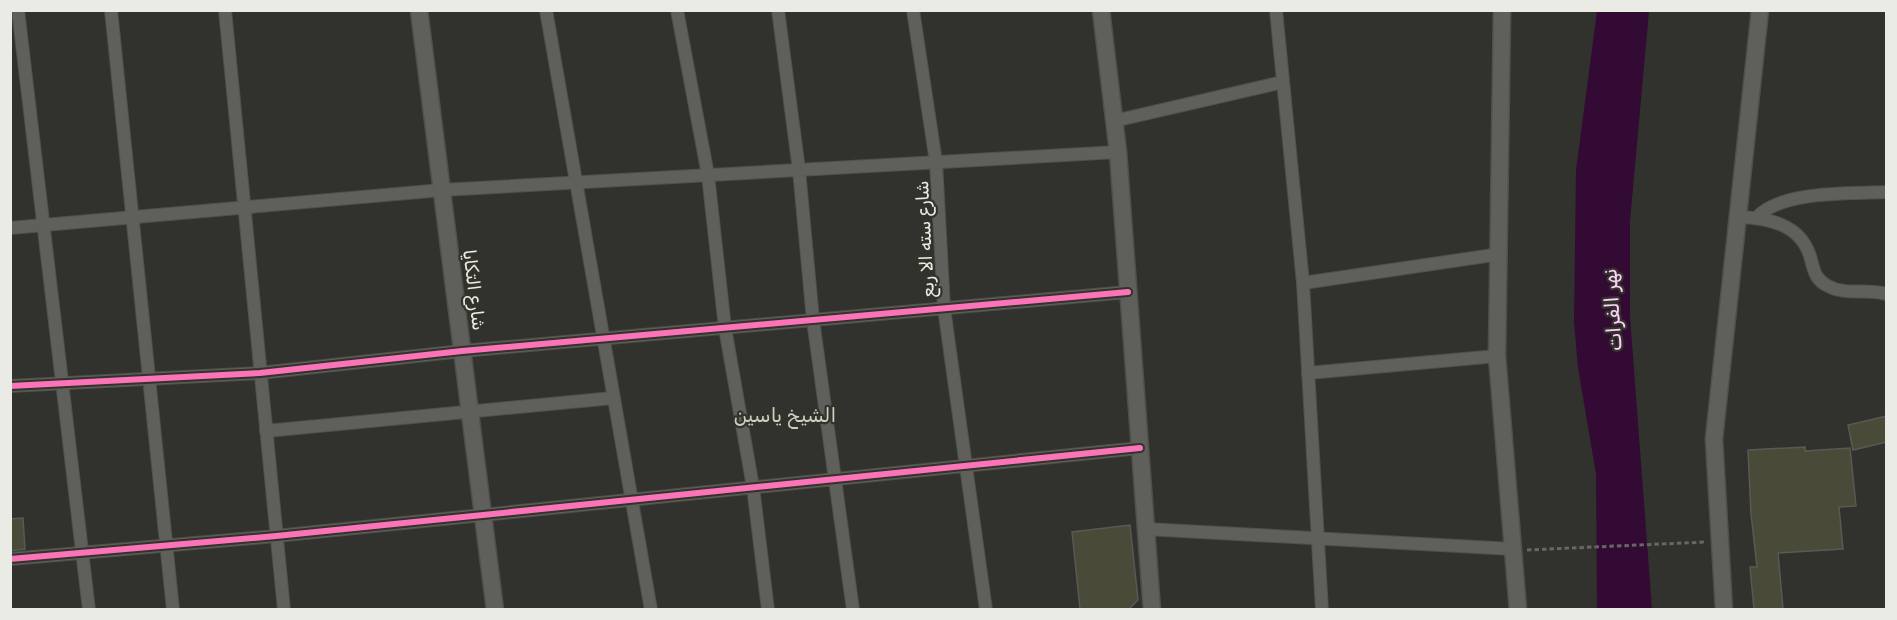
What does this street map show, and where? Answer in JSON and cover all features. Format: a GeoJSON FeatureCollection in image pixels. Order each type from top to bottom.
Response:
{"type":"FeatureCollection","features":[{"type":"Feature","properties":{"kind":"street"},"geometry":{"type":"LineString","coordinates":[[18,10],[89,609]]}},
{"type":"Feature","properties":{"kind":"street"},"geometry":{"type":"LineString","coordinates":[[111,10],[173,609]]}},
{"type":"Feature","properties":{"kind":"street"},"geometry":{"type":"LineString","coordinates":[[225,10],[284,609]]}},
{"type":"Feature","properties":{"kind":"street","name":"شارع التكايا"},"geometry":{"type":"LineString","coordinates":[[419,10],[495,609]]}},
{"type":"Feature","properties":{"kind":"street"},"geometry":{"type":"LineString","coordinates":[[546,10],[651,609]]}},
{"type":"Feature","properties":{"kind":"street"},"geometry":{"type":"LineString","coordinates":[[676,10],[708,175],[724,328],[753,487],[768,609]]}},
{"type":"Feature","properties":{"kind":"street"},"geometry":{"type":"LineString","coordinates":[[778,10],[800,170],[813,320],[853,609]]}},
{"type":"Feature","properties":{"kind":"street","name":"شارع سته الا ربع"},"geometry":{"type":"LineString","coordinates":[[913,10],[936,162],[944,308],[986,609]]}},
{"type":"Feature","properties":{"kind":"street"},"geometry":{"type":"LineString","coordinates":[[1101,10],[1118,152],[1152,609]]}},
{"type":"Feature","properties":{"kind":"street"},"geometry":{"type":"LineString","coordinates":[[1276,10],[1303,283],[1322,609]]}},
{"type":"Feature","properties":{"kind":"street"},"geometry":{"type":"LineString","coordinates":[[1502,10],[1497,356],[1518,609]]}},
{"type":"Feature","properties":{"kind":"street"},"geometry":{"type":"LineString","coordinates":[[1724,609],[1713,439],[1760,10]]}},
{"type":"Feature","properties":{"kind":"street"},"geometry":{"type":"LineString","coordinates":[[1114,121],[1283,82]]}},
{"type":"Feature","properties":{"kind":"street"},"geometry":{"type":"LineString","coordinates":[[10,228],[442,190],[1118,152]]}},
{"type":"Feature","properties":{"kind":"street"},"geometry":{"type":"LineString","coordinates":[[1757,218],[1773,205],[1820,195],[1887,192]]}},
{"type":"Feature","properties":{"kind":"street"},"geometry":{"type":"LineString","coordinates":[[1739,217],[1774,221],[1789,228],[1803,243],[1818,280],[1828,287],[1840,291],[1877,291],[1887,294]]}},
{"type":"Feature","properties":{"kind":"street"},"geometry":{"type":"LineString","coordinates":[[1303,283],[1500,254]]}},
{"type":"Feature","properties":{"kind":"street"},"geometry":{"type":"LineString","coordinates":[[10,386],[260,373],[462,351],[1128,292]]}},
{"type":"Feature","properties":{"kind":"street"},"geometry":{"type":"LineString","coordinates":[[1308,373],[1497,356]]}},
{"type":"Feature","properties":{"kind":"street"},"geometry":{"type":"LineString","coordinates":[[266,431],[614,398]]}},
{"type":"Feature","properties":{"kind":"street"},"geometry":{"type":"LineString","coordinates":[[10,559],[276,536],[1140,448]]}},
{"type":"Feature","properties":{"kind":"street"},"geometry":{"type":"LineString","coordinates":[[1146,528],[1513,549]]}},
{"type":"Feature","properties":{"kind":"path"},"geometry":{"type":"LineString","coordinates":[[1544,551],[1697,542]]}},
{"type":"Feature","properties":{"kind":"water","name":"نهر الفرات"},"geometry":{"type":"Polygon","coordinates":[[[1597,11],[1649,11],[1630,221],[1630,317],[1652,609],[1597,609],[1596,474],[1578,368],[1574,322],[1576,170],[1597,11]]]}},
{"type":"Feature","properties":{"kind":"building"},"geometry":{"type":"Polygon","coordinates":[[[1887,416],[1887,442],[1853,450],[1848,425],[1887,416]]]}},
{"type":"Feature","properties":{"kind":"building"},"geometry":{"type":"Polygon","coordinates":[[[1805,447],[1805,451],[1850,448],[1856,506],[1839,507],[1843,549],[1778,553],[1783,609],[1754,609],[1750,567],[1757,567],[1751,514],[1748,450],[1805,447]]]}},
{"type":"Feature","properties":{"kind":"building"},"geometry":{"type":"Polygon","coordinates":[[[23,518],[25,549],[10,551],[10,519],[23,518]]]}},
{"type":"Feature","properties":{"kind":"building"},"geometry":{"type":"Polygon","coordinates":[[[1130,525],[1138,600],[1129,609],[1080,609],[1072,532],[1130,525]]]}},
{"type":"Feature","properties":{"kind":"cycle path"},"geometry":{"type":"LineString","coordinates":[[10,386],[260,373],[462,351],[1128,292]]}},
{"type":"Feature","properties":{"kind":"cycle path"},"geometry":{"type":"LineString","coordinates":[[10,559],[276,536],[1140,448]]}},
{"type":"Feature","properties":{"kind":"district","name":"الشيخ ياسين"},"geometry":{"type":"Point","coordinates":[785,415]}}]}
